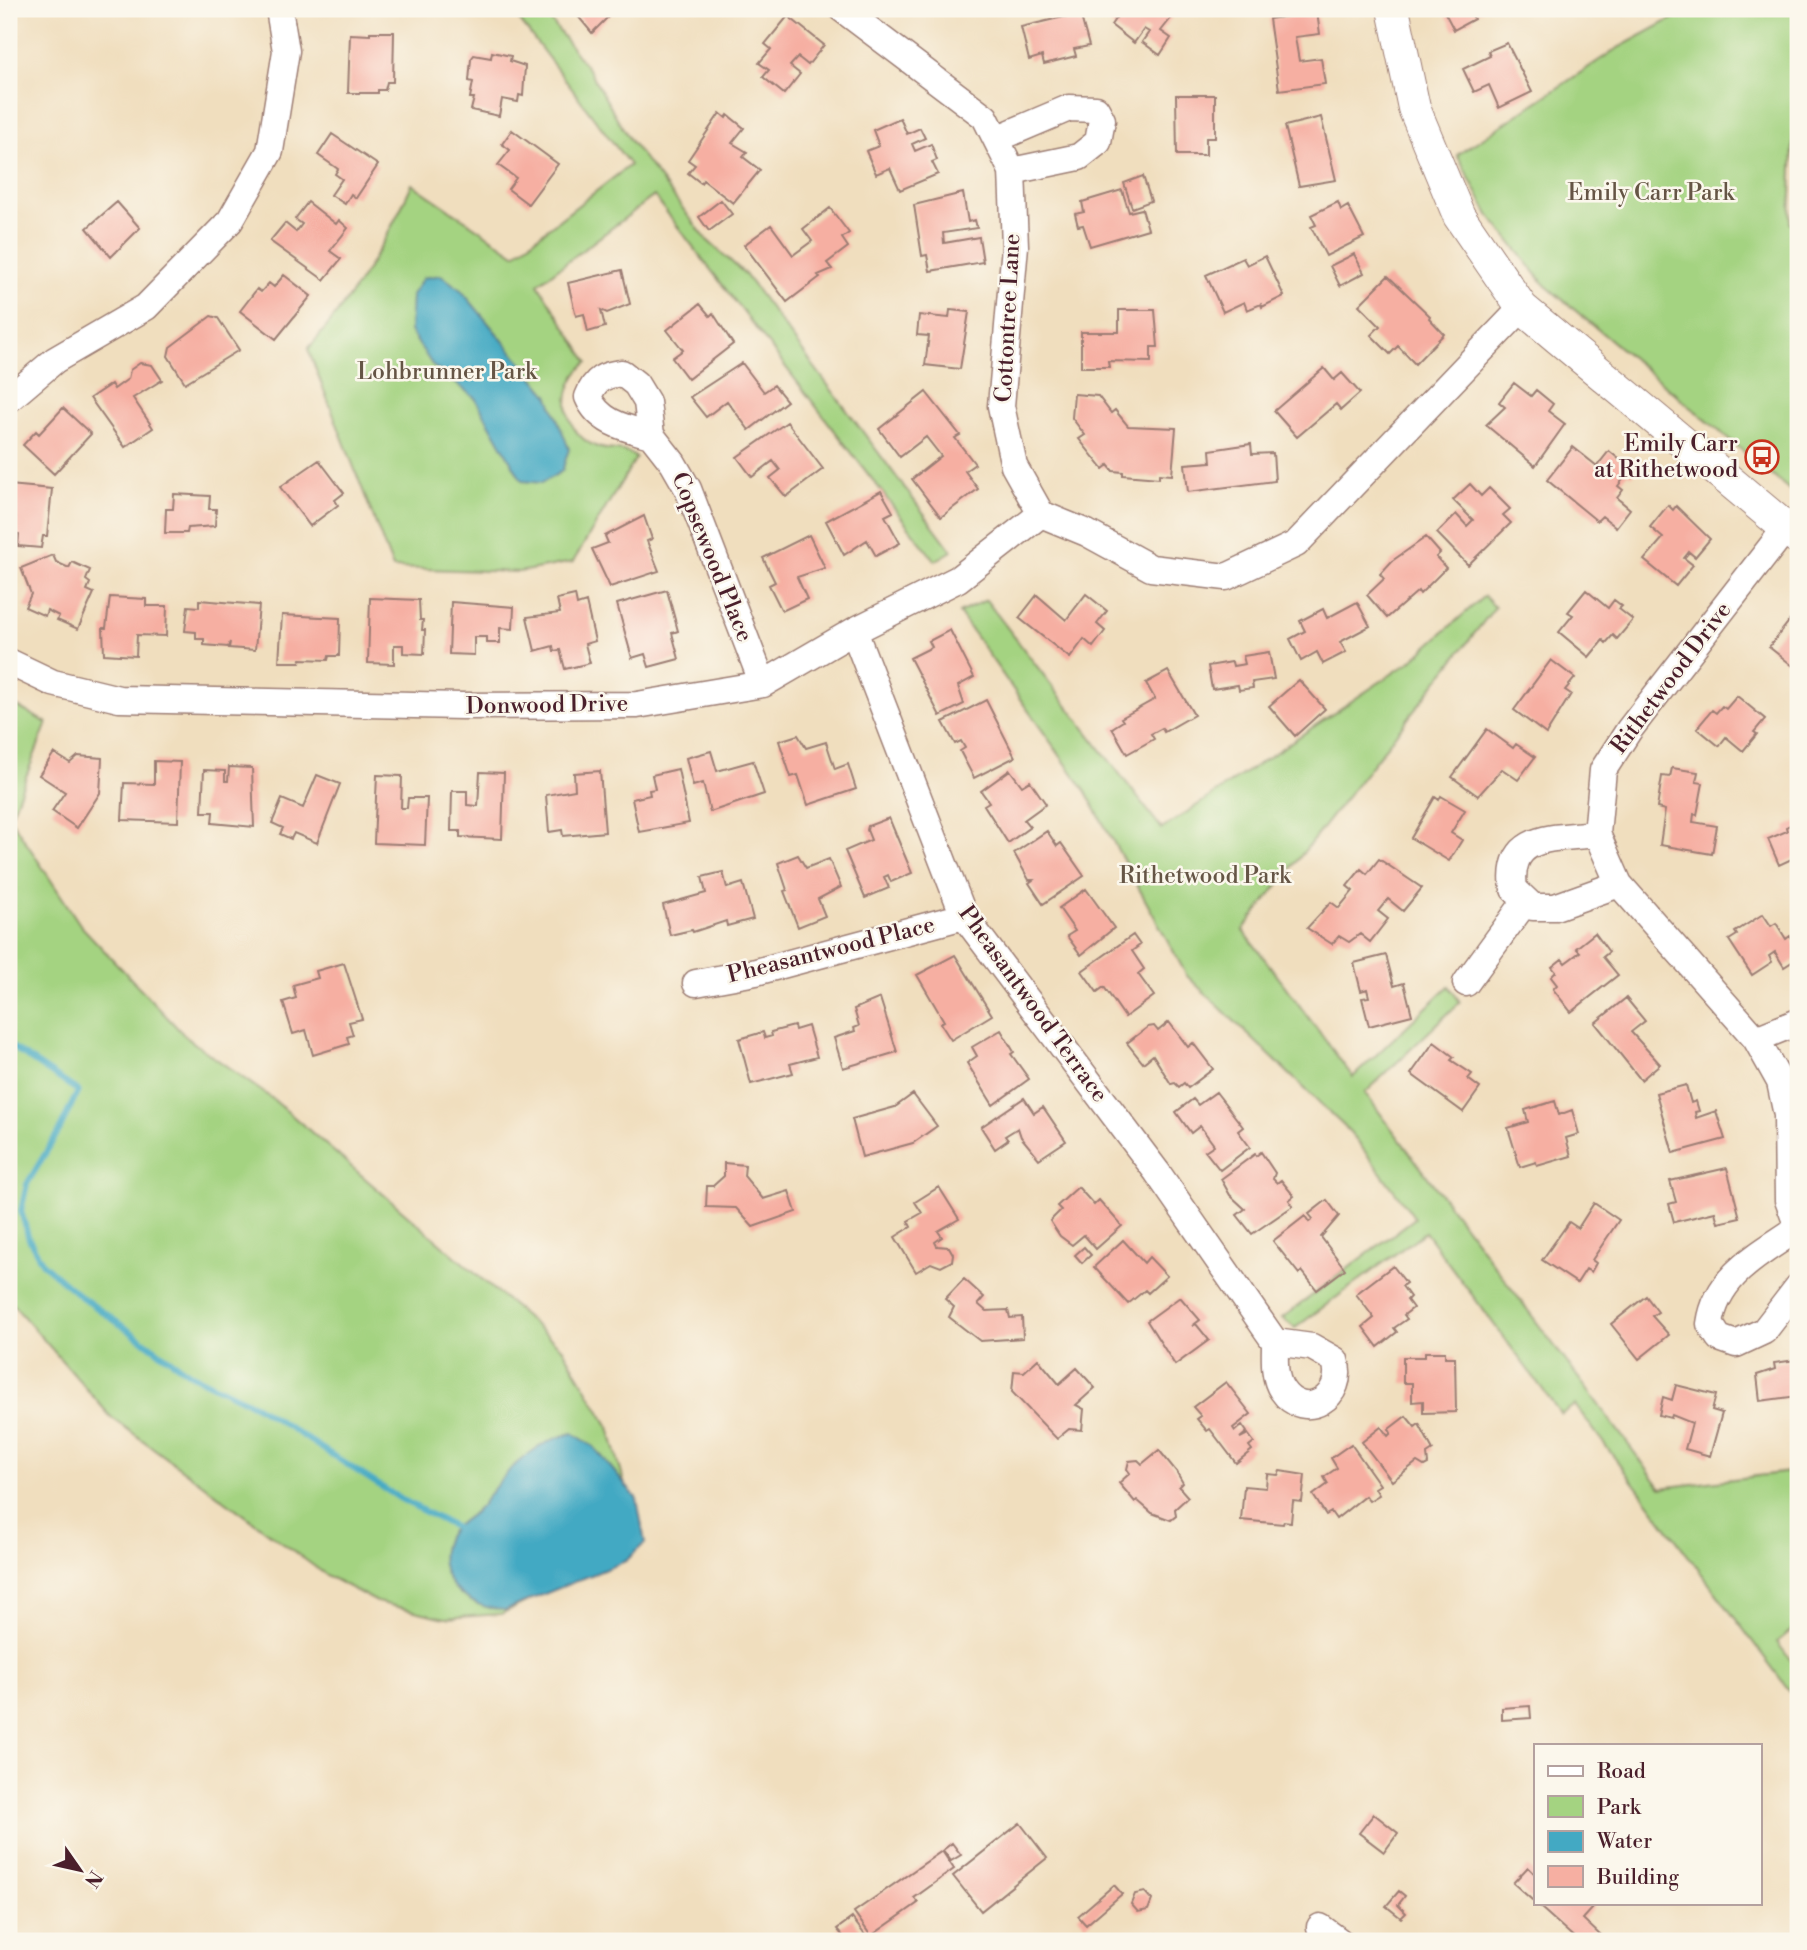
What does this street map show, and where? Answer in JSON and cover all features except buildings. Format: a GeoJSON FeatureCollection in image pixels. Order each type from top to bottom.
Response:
{"type":"FeatureCollection","features":[{"type":"Feature","properties":{"kind":"street"},"geometry":{"type":"LineString","coordinates":[[9,400],[55,360],[146,307],[230,221],[270,151],[286,51],[279,9]]}},
{"type":"Feature","properties":{"kind":"street","name":"Cottontree Lane"},"geometry":{"type":"LineString","coordinates":[[842,9],[985,117],[1012,171],[1015,246],[1000,406],[1014,466],[1041,514]]}},
{"type":"Feature","properties":{"kind":"street"},"geometry":{"type":"LineString","coordinates":[[1394,9],[1414,108],[1459,216],[1522,308],[1792,533]]}},
{"type":"Feature","properties":{"kind":"street"},"geometry":{"type":"LineString","coordinates":[[996,139],[1069,108],[1096,109],[1102,120],[1098,142],[1079,157],[1012,171]]}},
{"type":"Feature","properties":{"kind":"street"},"geometry":{"type":"LineString","coordinates":[[1041,514],[1087,533],[1151,568],[1226,577],[1296,544],[1522,308]]}},
{"type":"Feature","properties":{"kind":"street","name":"Copsewood Place"},"geometry":{"type":"LineString","coordinates":[[651,435],[673,463],[688,489],[763,684]]}},
{"type":"Feature","properties":{"kind":"street","name":"Donwood Drive"},"geometry":{"type":"LineString","coordinates":[[9,662],[52,683],[119,699],[462,706],[637,705],[763,684],[854,631],[958,579],[1041,514]]}},
{"type":"Feature","properties":{"kind":"street","name":"Rithetwood Drive"},"geometry":{"type":"LineString","coordinates":[[1792,533],[1629,730],[1603,770],[1597,834],[1619,884],[1756,1039],[1780,1082],[1792,1114],[1788,1200],[1798,1227]]}},
{"type":"Feature","properties":{"kind":"street","name":"Pheasantwood Terrace"},"geometry":{"type":"LineString","coordinates":[[854,631],[964,916],[1157,1172],[1275,1342]]}},
{"type":"Feature","properties":{"kind":"street"},"geometry":{"type":"LineString","coordinates":[[1597,834],[1537,841],[1523,848],[1515,860],[1512,875],[1514,889],[1525,902],[1533,906],[1555,907],[1619,884]]}},
{"type":"Feature","properties":{"kind":"street"},"geometry":{"type":"LineString","coordinates":[[1466,983],[1525,902]]}},
{"type":"Feature","properties":{"kind":"street","name":"Pheasantwood Place"},"geometry":{"type":"LineString","coordinates":[[696,982],[756,972],[964,916]]}},
{"type":"Feature","properties":{"kind":"street"},"geometry":{"type":"LineString","coordinates":[[1756,1039],[1798,1022]]}},
{"type":"Feature","properties":{"kind":"street"},"geometry":{"type":"LineString","coordinates":[[1798,1227],[1734,1273],[1713,1303],[1710,1324],[1719,1338],[1736,1344],[1764,1331],[1798,1287]]}},
{"type":"Feature","properties":{"kind":"green space","name":"Lohbrunner Park"},"geometry":{"type":"Polygon","coordinates":[[[511,9],[542,9],[588,69],[630,140],[707,240],[744,273],[952,551],[935,561],[654,196],[538,284],[588,362],[578,371],[568,394],[569,418],[575,429],[583,439],[595,446],[626,452],[636,458],[573,562],[519,572],[393,568],[308,349],[339,311],[366,271],[391,229],[412,184],[515,254],[630,165],[511,9]]]}},
{"type":"Feature","properties":{"kind":"green space","name":"Emily Carr Park"},"geometry":{"type":"Polygon","coordinates":[[[1690,9],[1797,9],[1798,13],[1790,223],[1798,232],[1798,497],[1545,285],[1489,215],[1457,155],[1616,49],[1690,9]]]}},
{"type":"Feature","properties":{"kind":"green space","name":"Rithetwood Park"},"geometry":{"type":"Polygon","coordinates":[[[1484,596],[1495,607],[1243,930],[1353,1077],[1449,986],[1460,1002],[1365,1093],[1661,1488],[1798,1471],[1798,1625],[1777,1642],[1798,1670],[1798,1702],[1575,1405],[1561,1414],[1425,1232],[1295,1328],[1282,1318],[1415,1218],[1350,1132],[1187,976],[1086,792],[959,613],[986,600],[1162,829],[1411,661],[1484,596]]]}},
{"type":"Feature","properties":{"kind":"green space"},"geometry":{"type":"Polygon","coordinates":[[[9,702],[47,723],[10,818],[81,926],[187,1038],[274,1100],[563,1349],[609,1427],[630,1504],[588,1572],[501,1614],[445,1618],[377,1602],[326,1575],[111,1417],[9,1300],[9,702]]]}},
{"type":"Feature","properties":{"kind":"water"},"geometry":{"type":"Polygon","coordinates":[[[441,275],[461,290],[548,395],[569,449],[562,471],[542,483],[522,481],[475,398],[433,366],[410,331],[412,295],[423,278],[441,275]]]}},
{"type":"Feature","properties":{"kind":"water"},"geometry":{"type":"Polygon","coordinates":[[[573,1433],[594,1447],[637,1499],[645,1543],[626,1561],[505,1610],[477,1604],[465,1597],[447,1578],[443,1566],[443,1552],[449,1533],[479,1508],[508,1472],[528,1454],[549,1441],[573,1433]]]}},
{"type":"Feature","properties":{"kind":"waterway"},"geometry":{"type":"LineString","coordinates":[[9,1045],[78,1091],[60,1129],[27,1184],[21,1211],[29,1239],[43,1264],[80,1296],[192,1375],[256,1406],[399,1498],[456,1528]]}},
{"type":"Feature","properties":{"kind":"place","name":"Emily Carr at Rithetwood"},"geometry":{"type":"Point","coordinates":[1762,457]}}]}
